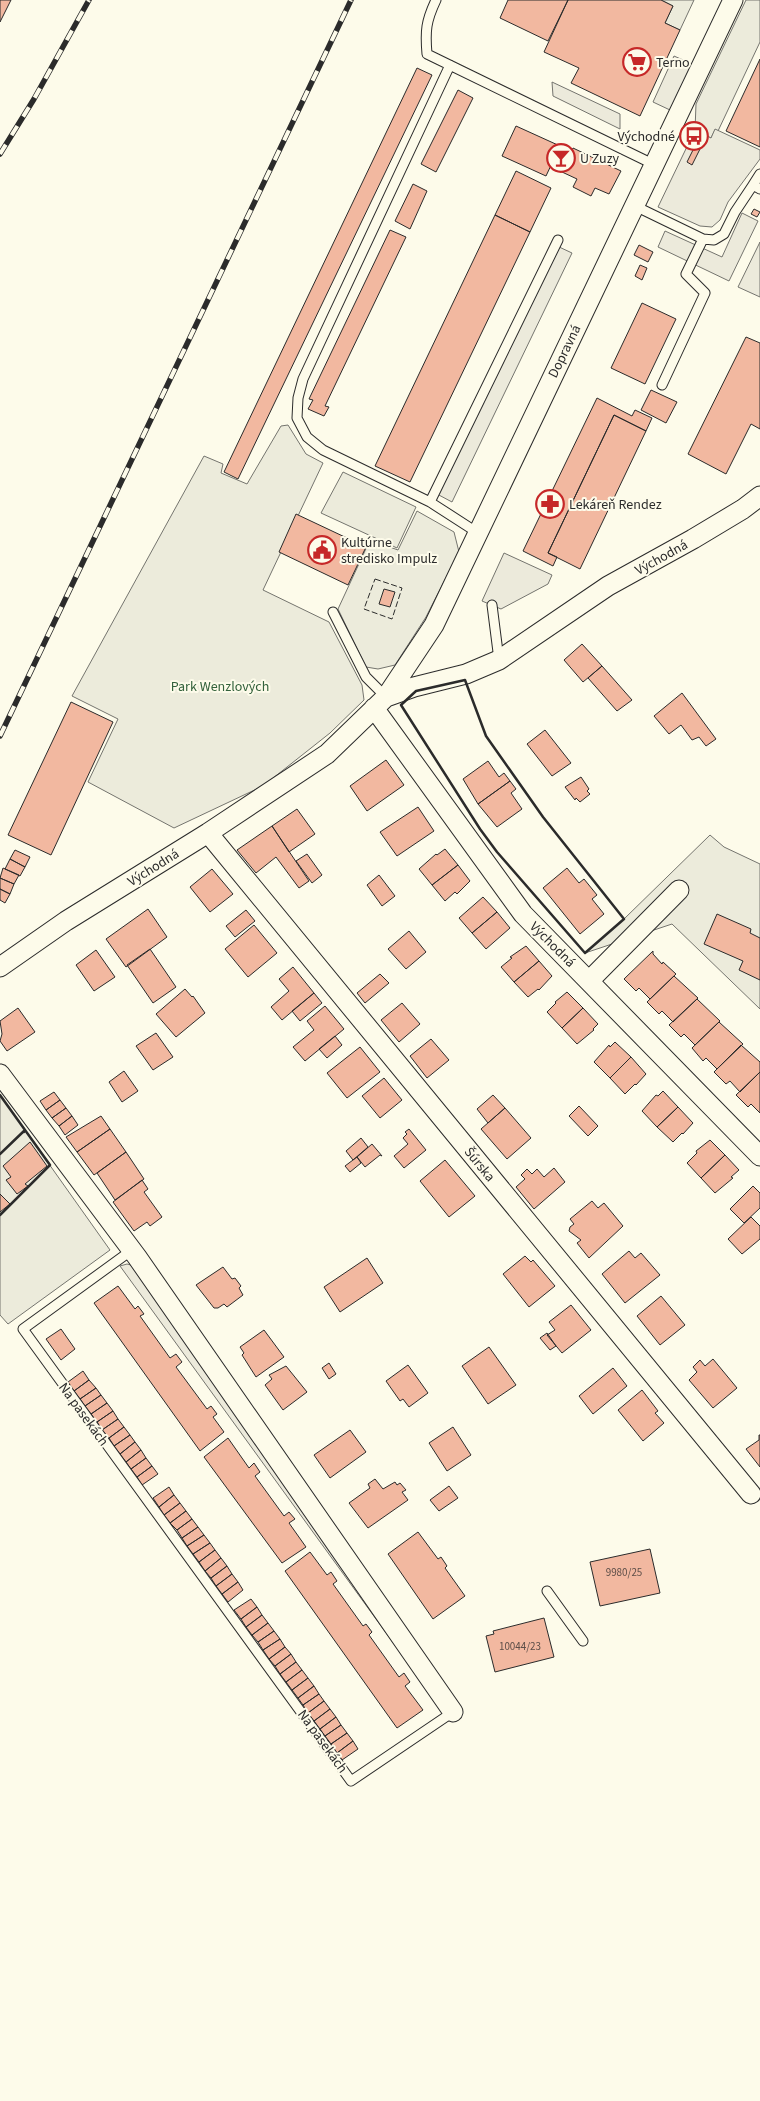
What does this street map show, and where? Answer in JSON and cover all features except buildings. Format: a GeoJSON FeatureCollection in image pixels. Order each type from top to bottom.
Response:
{"type":"FeatureCollection","features":[{"type":"Feature","properties":{"kind":"street","name":"Dopravná"},"geometry":{"type":"LineString","coordinates":[[380,702],[434,625],[733,0]]}},
{"type":"Feature","properties":{"kind":"street","name":"Východná"},"geometry":{"type":"LineString","coordinates":[[0,967],[66,921],[208,834],[327,754],[380,702],[414,687],[466,674],[499,660],[608,586],[693,539],[743,509],[760,496]]}},
{"type":"Feature","properties":{"kind":"street","name":"Východná"},"geometry":{"type":"LineString","coordinates":[[380,702],[523,914],[760,1156]]}},
{"type":"Feature","properties":{"kind":"street","name":"Šúrska"},"geometry":{"type":"LineString","coordinates":[[208,834],[751,1494]]}},
{"type":"Feature","properties":{"kind":"street"},"geometry":{"type":"LineString","coordinates":[[589,981],[679,890]]}},
{"type":"Feature","properties":{"kind":"street","name":"Na pasekách"},"geometry":{"type":"LineString","coordinates":[[0,1074],[132,1250],[453,1712]]}},
{"type":"Feature","properties":{"kind":"lane"},"geometry":{"type":"LineString","coordinates":[[436,0],[428,16],[425,32],[427,54],[655,165]]}},
{"type":"Feature","properties":{"kind":"lane"},"geometry":{"type":"LineString","coordinates":[[450,65],[303,379],[298,398],[297,418],[307,437],[323,450],[430,502],[478,533]]}},
{"type":"Feature","properties":{"kind":"lane"},"geometry":{"type":"LineString","coordinates":[[635,206],[703,239],[714,240],[724,234],[735,212],[756,187],[760,174]]}},
{"type":"Feature","properties":{"kind":"lane"},"geometry":{"type":"LineString","coordinates":[[662,385],[705,293],[686,274],[703,239]]}},
{"type":"Feature","properties":{"kind":"lane"},"geometry":{"type":"LineString","coordinates":[[430,502],[558,240]]}},
{"type":"Feature","properties":{"kind":"lane"},"geometry":{"type":"LineString","coordinates":[[492,605],[499,660]]}},
{"type":"Feature","properties":{"kind":"lane"},"geometry":{"type":"LineString","coordinates":[[333,612],[380,702]]}},
{"type":"Feature","properties":{"kind":"lane","name":"Na pasekách"},"geometry":{"type":"LineString","coordinates":[[132,1250],[23,1329],[352,1781],[453,1712]]}},
{"type":"Feature","properties":{"kind":"lane"},"geometry":{"type":"LineString","coordinates":[[547,1591],[583,1641]]}},
{"type":"Feature","properties":{"kind":"green space"},"geometry":{"type":"Polygon","coordinates":[[[661,0],[694,0],[680,30],[665,23],[673,6],[661,0]]]}},
{"type":"Feature","properties":{"kind":"green space"},"geometry":{"type":"Polygon","coordinates":[[[746,0],[760,0],[760,42],[718,131],[715,130],[711,138],[695,130],[696,104],[746,0]]]}},
{"type":"Feature","properties":{"kind":"green space","name":"Park Wenzlových"},"geometry":{"type":"Polygon","coordinates":[[[288,425],[306,454],[323,463],[263,590],[329,622],[362,685],[364,700],[330,733],[263,786],[174,828],[88,782],[118,719],[72,696],[204,456],[223,464],[221,473],[247,484],[281,426],[288,425]]]}},
{"type":"Feature","properties":{"kind":"green space"},"geometry":{"type":"Polygon","coordinates":[[[343,472],[416,507],[397,548],[321,513],[343,472]]]}},
{"type":"Feature","properties":{"kind":"green space"},"geometry":{"type":"Polygon","coordinates":[[[417,511],[454,532],[459,552],[426,617],[395,665],[378,669],[366,667],[338,609],[370,540],[398,550],[417,511]]]}},
{"type":"Feature","properties":{"kind":"green space"},"geometry":{"type":"Polygon","coordinates":[[[710,835],[724,847],[760,864],[760,1009],[672,924],[585,953],[624,919],[710,835]]]}},
{"type":"Feature","properties":{"kind":"green space"},"geometry":{"type":"Polygon","coordinates":[[[0,1095],[110,1250],[8,1324],[0,1315],[0,1095]]]}},
{"type":"Feature","properties":{"kind":"shaded area"},"geometry":{"type":"Polygon","coordinates":[[[674,56],[692,64],[670,110],[653,102],[674,56]]]}},
{"type":"Feature","properties":{"kind":"shaded area"},"geometry":{"type":"Polygon","coordinates":[[[552,82],[620,114],[620,129],[553,96],[552,82]]]}},
{"type":"Feature","properties":{"kind":"shaded area"},"geometry":{"type":"Polygon","coordinates":[[[715,129],[760,150],[760,159],[728,202],[720,220],[712,227],[700,226],[658,207],[695,130],[711,138],[715,129]]]}},
{"type":"Feature","properties":{"kind":"shaded area"},"geometry":{"type":"Polygon","coordinates":[[[742,213],[758,221],[729,281],[658,247],[665,231],[722,257],[742,213]]]}},
{"type":"Feature","properties":{"kind":"shaded area"},"geometry":{"type":"Polygon","coordinates":[[[760,242],[760,297],[738,287],[760,242]]]}},
{"type":"Feature","properties":{"kind":"shaded area"},"geometry":{"type":"Polygon","coordinates":[[[557,246],[572,253],[452,502],[437,494],[557,246]]]}},
{"type":"Feature","properties":{"kind":"shaded area"},"geometry":{"type":"Polygon","coordinates":[[[504,553],[552,575],[548,584],[501,609],[482,601],[504,553]]]}},
{"type":"Feature","properties":{"kind":"shaded area"},"geometry":{"type":"Polygon","coordinates":[[[131,1265],[445,1697],[442,1710],[120,1266],[131,1265]]]}},
{"type":"Feature","properties":{"kind":"railway"},"geometry":{"type":"LineString","coordinates":[[0,154],[34,99],[89,0]]}},
{"type":"Feature","properties":{"kind":"railway"},"geometry":{"type":"LineString","coordinates":[[0,736],[351,0]]}},
{"type":"Feature","properties":{"kind":"fence"},"geometry":{"type":"LineString","coordinates":[[375,579],[402,588],[392,619],[364,609],[375,579]]}},
{"type":"Feature","properties":{"kind":"wall"},"geometry":{"type":"LineString","coordinates":[[465,680],[486,736],[543,817],[624,919],[585,953],[497,852],[480,829],[401,705],[416,691],[465,680]]}},
{"type":"Feature","properties":{"kind":"wall"},"geometry":{"type":"LineString","coordinates":[[0,1095],[25,1130],[24,1132]]}},
{"type":"Feature","properties":{"kind":"wall"},"geometry":{"type":"LineString","coordinates":[[0,1154],[25,1130],[50,1165],[0,1215]]}},
{"type":"Feature","properties":{"kind":"place","name":"Terno"},"geometry":{"type":"Point","coordinates":[637,62]}},
{"type":"Feature","properties":{"kind":"place","name":"Východné"},"geometry":{"type":"Point","coordinates":[694,136]}},
{"type":"Feature","properties":{"kind":"place","name":"U Zuzy"},"geometry":{"type":"Point","coordinates":[561,158]}},
{"type":"Feature","properties":{"kind":"place","name":"Lekáreň Rendez"},"geometry":{"type":"Point","coordinates":[550,504]}},
{"type":"Feature","properties":{"kind":"place","name":"Kultúrne stredisko Impulz"},"geometry":{"type":"Point","coordinates":[322,550]}}]}
